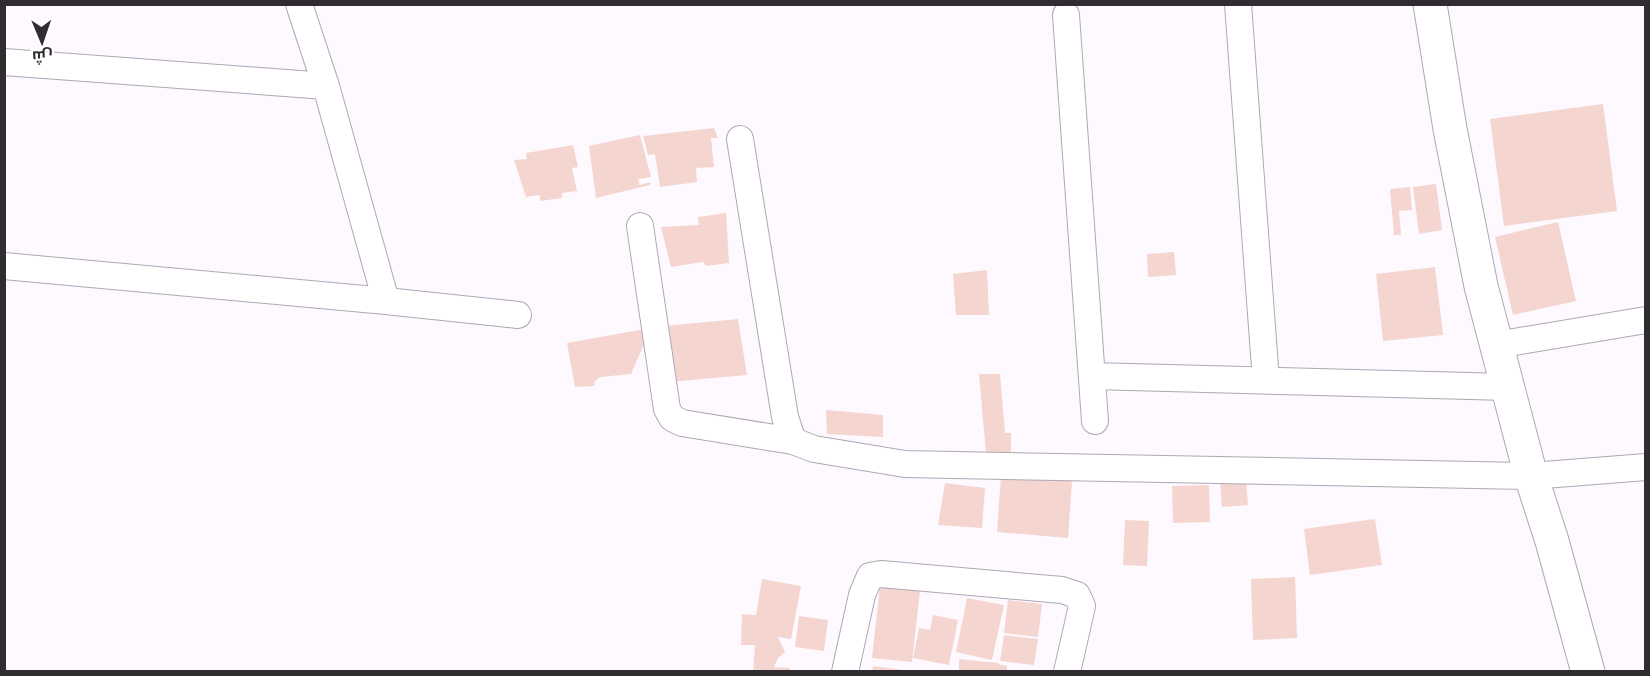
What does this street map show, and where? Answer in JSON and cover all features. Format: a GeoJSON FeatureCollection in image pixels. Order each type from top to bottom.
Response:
{"type":"FeatureCollection","features":[{"type":"Feature","properties":{"kind":"main road"},"geometry":{"type":"LineString","coordinates":[[1430,4],[1470,238],[1531,476],[1552,541],[1588,672]]}},
{"type":"Feature","properties":{"kind":"street"},"geometry":{"type":"LineString","coordinates":[[299,4],[326,86],[386,301]]}},
{"type":"Feature","properties":{"kind":"street"},"geometry":{"type":"LineString","coordinates":[[1238,4],[1266,381]]}},
{"type":"Feature","properties":{"kind":"street"},"geometry":{"type":"LineString","coordinates":[[1066,15],[1095,421]]}},
{"type":"Feature","properties":{"kind":"street"},"geometry":{"type":"LineString","coordinates":[[4,62],[326,86]]}},
{"type":"Feature","properties":{"kind":"street"},"geometry":{"type":"LineString","coordinates":[[740,139],[784,417],[793,441]]}},
{"type":"Feature","properties":{"kind":"street"},"geometry":{"type":"LineString","coordinates":[[640,226],[667,409],[672,418],[682,423],[793,441],[814,449],[905,464],[1531,476],[1646,467]]}},
{"type":"Feature","properties":{"kind":"street"},"geometry":{"type":"LineString","coordinates":[[4,266],[518,315]]}},
{"type":"Feature","properties":{"kind":"street"},"geometry":{"type":"LineString","coordinates":[[1496,345],[1646,320]]}},
{"type":"Feature","properties":{"kind":"street"},"geometry":{"type":"LineString","coordinates":[[1092,376],[1508,387]]}},
{"type":"Feature","properties":{"kind":"street"},"geometry":{"type":"LineString","coordinates":[[845,672],[862,595],[870,576],[881,573],[1062,590],[1077,595],[1082,606],[1067,672]]}},
{"type":"Feature","properties":{"kind":"building"},"geometry":{"type":"Polygon","coordinates":[[[1603,104],[1617,211],[1504,226],[1490,119],[1603,104]]]}},
{"type":"Feature","properties":{"kind":"building"},"geometry":{"type":"Polygon","coordinates":[[[714,128],[718,138],[711,138],[714,167],[696,168],[697,182],[660,187],[655,154],[648,155],[643,136],[714,128]]]}},
{"type":"Feature","properties":{"kind":"building"},"geometry":{"type":"Polygon","coordinates":[[[640,135],[651,177],[638,179],[640,185],[650,182],[650,185],[596,198],[589,146],[640,135]]]}},
{"type":"Feature","properties":{"kind":"building"},"geometry":{"type":"Polygon","coordinates":[[[573,145],[578,167],[572,168],[577,191],[562,193],[562,198],[540,201],[540,195],[526,197],[514,160],[527,159],[526,153],[573,145]]]}},
{"type":"Feature","properties":{"kind":"building"},"geometry":{"type":"Polygon","coordinates":[[[1436,184],[1442,230],[1419,234],[1413,187],[1436,184]]]}},
{"type":"Feature","properties":{"kind":"building"},"geometry":{"type":"Polygon","coordinates":[[[1410,187],[1412,210],[1399,211],[1401,235],[1394,235],[1390,189],[1410,187]]]}},
{"type":"Feature","properties":{"kind":"building"},"geometry":{"type":"Polygon","coordinates":[[[726,213],[729,263],[706,266],[703,262],[671,267],[661,227],[699,225],[698,217],[726,213]]]}},
{"type":"Feature","properties":{"kind":"building"},"geometry":{"type":"Polygon","coordinates":[[[1558,222],[1576,301],[1513,315],[1495,237],[1558,222]]]}},
{"type":"Feature","properties":{"kind":"building"},"geometry":{"type":"Polygon","coordinates":[[[1174,252],[1176,275],[1148,277],[1147,254],[1174,252]]]}},
{"type":"Feature","properties":{"kind":"building"},"geometry":{"type":"Polygon","coordinates":[[[1435,267],[1443,335],[1383,341],[1376,274],[1435,267]]]}},
{"type":"Feature","properties":{"kind":"building"},"geometry":{"type":"Polygon","coordinates":[[[987,270],[989,315],[956,315],[953,274],[987,270]]]}},
{"type":"Feature","properties":{"kind":"building"},"geometry":{"type":"Polygon","coordinates":[[[738,319],[747,375],[668,382],[665,326],[738,319]]]}},
{"type":"Feature","properties":{"kind":"building"},"geometry":{"type":"Polygon","coordinates":[[[651,328],[631,374],[600,377],[595,381],[594,386],[575,387],[567,343],[651,328]]]}},
{"type":"Feature","properties":{"kind":"building"},"geometry":{"type":"Polygon","coordinates":[[[979,374],[1000,374],[1005,433],[1011,433],[1011,453],[986,454],[979,374]]]}},
{"type":"Feature","properties":{"kind":"building"},"geometry":{"type":"Polygon","coordinates":[[[826,410],[883,415],[883,437],[827,434],[826,410]]]}},
{"type":"Feature","properties":{"kind":"building"},"geometry":{"type":"Polygon","coordinates":[[[1001,476],[1072,481],[1068,538],[997,532],[1001,476]]]}},
{"type":"Feature","properties":{"kind":"building"},"geometry":{"type":"Polygon","coordinates":[[[1246,480],[1248,505],[1222,507],[1220,482],[1246,480]]]}},
{"type":"Feature","properties":{"kind":"building"},"geometry":{"type":"Polygon","coordinates":[[[945,483],[985,488],[982,528],[938,525],[945,483]]]}},
{"type":"Feature","properties":{"kind":"building"},"geometry":{"type":"Polygon","coordinates":[[[1209,485],[1210,522],[1173,523],[1172,486],[1209,485]]]}},
{"type":"Feature","properties":{"kind":"building"},"geometry":{"type":"Polygon","coordinates":[[[1375,519],[1382,565],[1310,575],[1304,529],[1375,519]]]}},
{"type":"Feature","properties":{"kind":"building"},"geometry":{"type":"Polygon","coordinates":[[[1125,520],[1149,521],[1147,566],[1123,565],[1125,520]]]}},
{"type":"Feature","properties":{"kind":"building"},"geometry":{"type":"Polygon","coordinates":[[[1295,577],[1297,638],[1253,640],[1251,579],[1295,577]]]}},
{"type":"Feature","properties":{"kind":"building"},"geometry":{"type":"Polygon","coordinates":[[[762,579],[801,586],[791,639],[778,637],[785,652],[778,658],[774,667],[790,668],[790,672],[753,672],[755,645],[741,645],[742,614],[756,615],[762,579]]]}},
{"type":"Feature","properties":{"kind":"building"},"geometry":{"type":"Polygon","coordinates":[[[880,586],[920,590],[912,662],[872,658],[880,586]]]}},
{"type":"Feature","properties":{"kind":"building"},"geometry":{"type":"Polygon","coordinates":[[[967,598],[1004,605],[992,660],[956,652],[967,598]]]}},
{"type":"Feature","properties":{"kind":"building"},"geometry":{"type":"Polygon","coordinates":[[[1008,600],[1042,604],[1038,637],[1004,633],[1008,600]]]}},
{"type":"Feature","properties":{"kind":"building"},"geometry":{"type":"Polygon","coordinates":[[[933,615],[958,620],[949,665],[913,658],[919,628],[930,630],[933,615]]]}},
{"type":"Feature","properties":{"kind":"building"},"geometry":{"type":"Polygon","coordinates":[[[799,616],[828,620],[824,651],[795,647],[799,616]]]}},
{"type":"Feature","properties":{"kind":"building"},"geometry":{"type":"Polygon","coordinates":[[[1004,635],[1038,639],[1034,665],[1000,661],[1004,635]]]}},
{"type":"Feature","properties":{"kind":"building"},"geometry":{"type":"Polygon","coordinates":[[[959,659],[998,663],[1007,666],[1007,672],[959,672],[959,659]]]}},
{"type":"Feature","properties":{"kind":"building"},"geometry":{"type":"Polygon","coordinates":[[[873,666],[903,670],[903,672],[872,672],[873,666]]]}}]}
